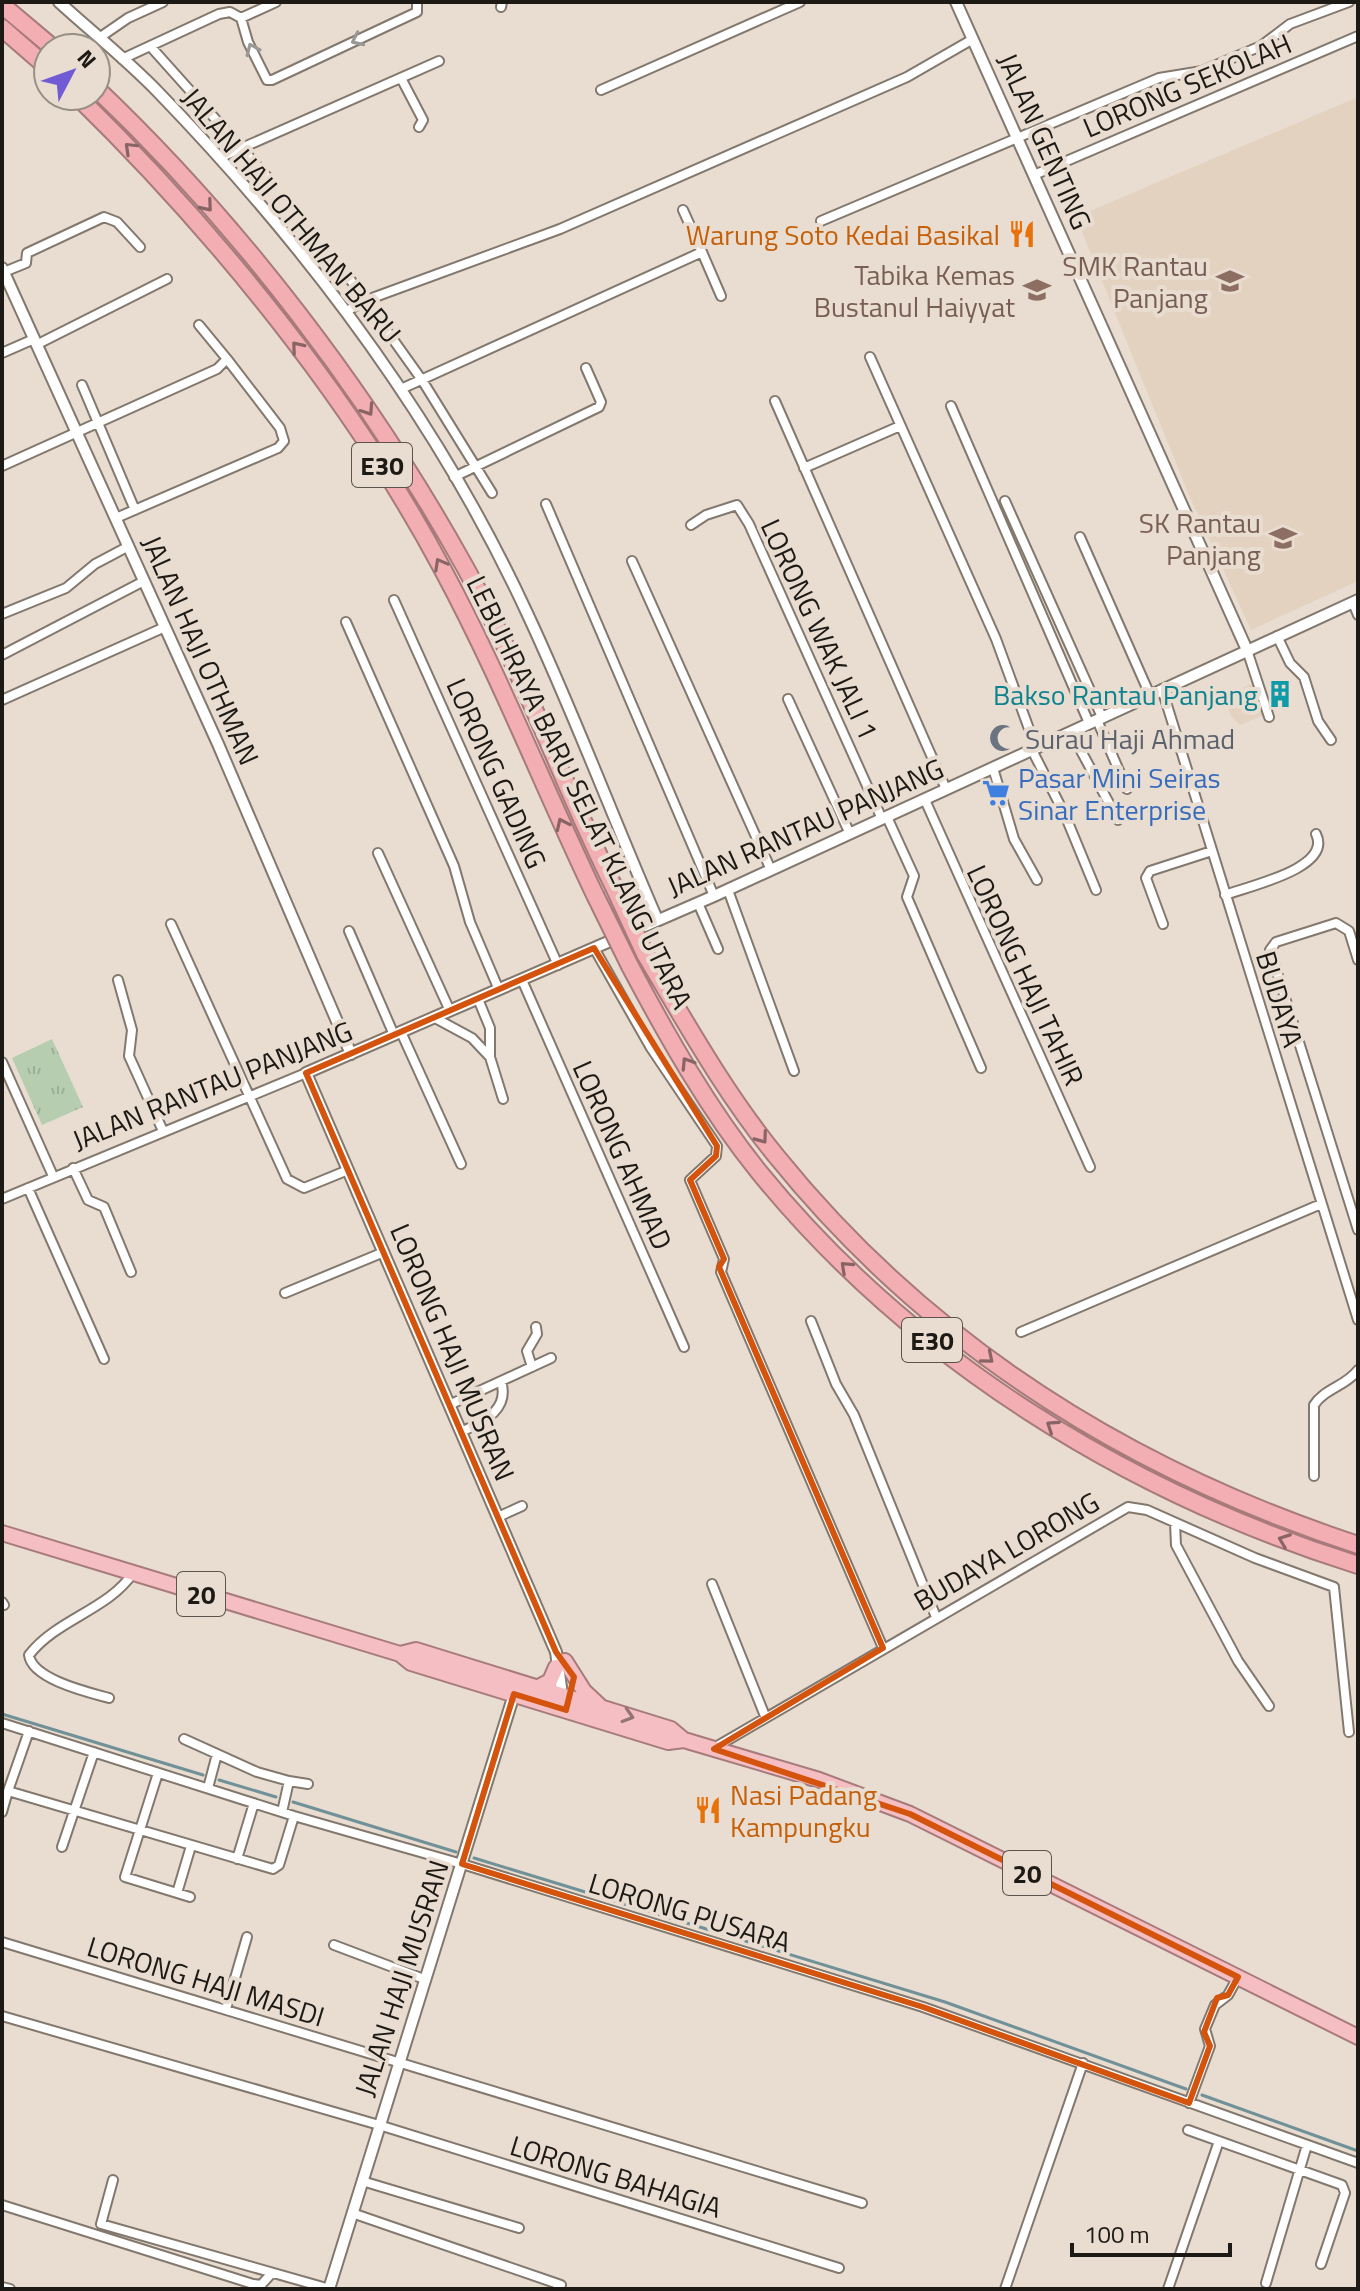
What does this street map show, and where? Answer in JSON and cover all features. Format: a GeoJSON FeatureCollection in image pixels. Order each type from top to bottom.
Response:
{"type":"FeatureCollection","features":[{"type":"Feature","properties":{"kind":"highway"},"geometry":{"type":"LineString","coordinates":[[2,5],[34,32]]}},
{"type":"Feature","properties":{"kind":"highway"},"geometry":{"type":"LineString","coordinates":[[2,28],[32,54]]}},
{"type":"Feature","properties":{"kind":"highway","name":"LEBUHRAYA BARU SELAT KLANG UTARA"},"geometry":{"type":"LineString","coordinates":[[112,103],[160,149],[335,360],[403,462],[466,568],[525,687],[576,810],[645,954],[722,1082],[777,1157],[842,1230],[962,1336],[1069,1416],[1146,1460],[1254,1510],[1358,1545]]}},
{"type":"Feature","properties":{"kind":"highway","name":"LEBUHRAYA BARU SELAT KLANG UTARA"},"geometry":{"type":"LineString","coordinates":[[93,112],[147,164],[319,373],[387,472],[507,693],[559,818],[630,966],[707,1095],[757,1169],[821,1244],[895,1313],[1036,1415],[1103,1457],[1234,1521],[1358,1565]]}},
{"type":"Feature","properties":{"kind":"highway","name":"20"},"geometry":{"type":"LineString","coordinates":[[2,1533],[400,1654],[411,1663],[562,1702],[668,1742],[684,1740]]}},
{"type":"Feature","properties":{"kind":"highway"},"geometry":{"type":"LineString","coordinates":[[537,1688],[550,1681],[559,1660],[601,1707]]}},
{"type":"Feature","properties":{"kind":"highway","name":"20"},"geometry":{"type":"LineString","coordinates":[[516,1688],[537,1688],[562,1702],[601,1707],[671,1729],[684,1740],[819,1780],[910,1814],[1358,2037]]}},
{"type":"Feature","properties":{"kind":"street","name":"JALAN HAJI OTHMAN BARU"},"geometry":{"type":"LineString","coordinates":[[59,2],[92,32]]}},
{"type":"Feature","properties":{"kind":"street"},"geometry":{"type":"LineString","coordinates":[[108,32],[128,18],[163,2]]}},
{"type":"Feature","properties":{"kind":"street"},"geometry":{"type":"LineString","coordinates":[[241,18],[276,2]]}},
{"type":"Feature","properties":{"kind":"street"},"geometry":{"type":"LineString","coordinates":[[122,59],[219,14],[230,12],[241,18],[248,42],[267,80],[272,80],[417,12],[417,2]]}},
{"type":"Feature","properties":{"kind":"street"},"geometry":{"type":"LineString","coordinates":[[601,90],[800,2]]}},
{"type":"Feature","properties":{"kind":"street","name":"JALAN GENTING"},"geometry":{"type":"LineString","coordinates":[[956,2],[1247,650]]}},
{"type":"Feature","properties":{"kind":"street"},"geometry":{"type":"LineString","coordinates":[[821,221],[1159,78],[1202,71],[1261,46],[1290,24],[1349,2]]}},
{"type":"Feature","properties":{"kind":"street","name":"LORONG SEKOLAH"},"geometry":{"type":"LineString","coordinates":[[1034,175],[1358,36]]}},
{"type":"Feature","properties":{"kind":"street"},"geometry":{"type":"LineString","coordinates":[[347,311],[364,301],[560,229],[907,77],[973,39]]}},
{"type":"Feature","properties":{"kind":"street"},"geometry":{"type":"LineString","coordinates":[[151,47],[269,179]]}},
{"type":"Feature","properties":{"kind":"street","name":"JALAN HAJI OTHMAN BARU"},"geometry":{"type":"LineString","coordinates":[[112,50],[219,158],[347,311],[401,389],[454,477],[527,613],[657,919]]}},
{"type":"Feature","properties":{"kind":"street"},"geometry":{"type":"LineString","coordinates":[[219,158],[439,61]]}},
{"type":"Feature","properties":{"kind":"street"},"geometry":{"type":"LineString","coordinates":[[401,78],[423,120],[419,127]]}},
{"type":"Feature","properties":{"kind":"street"},"geometry":{"type":"LineString","coordinates":[[683,210],[721,296]]}},
{"type":"Feature","properties":{"kind":"street"},"geometry":{"type":"LineString","coordinates":[[3,270],[26,263],[27,253],[104,217],[117,222],[140,247]]}},
{"type":"Feature","properties":{"kind":"street"},"geometry":{"type":"LineString","coordinates":[[401,389],[702,252]]}},
{"type":"Feature","properties":{"kind":"street","name":"JALAN HAJI OTHMAN"},"geometry":{"type":"LineString","coordinates":[[3,270],[165,627],[351,1054]]}},
{"type":"Feature","properties":{"kind":"street"},"geometry":{"type":"LineString","coordinates":[[347,275],[422,380],[492,493]]}},
{"type":"Feature","properties":{"kind":"street"},"geometry":{"type":"LineString","coordinates":[[2,353],[35,342],[167,279]]}},
{"type":"Feature","properties":{"kind":"street"},"geometry":{"type":"LineString","coordinates":[[116,518],[278,448],[284,441],[280,428],[199,325]]}},
{"type":"Feature","properties":{"kind":"street"},"geometry":{"type":"LineString","coordinates":[[870,357],[996,639],[1034,749],[1096,890]]}},
{"type":"Feature","properties":{"kind":"street"},"geometry":{"type":"LineString","coordinates":[[2,466],[217,369],[227,359]]}},
{"type":"Feature","properties":{"kind":"street"},"geometry":{"type":"LineString","coordinates":[[454,477],[599,407],[601,402],[586,368]]}},
{"type":"Feature","properties":{"kind":"street"},"geometry":{"type":"LineString","coordinates":[[82,385],[135,510]]}},
{"type":"Feature","properties":{"kind":"street"},"geometry":{"type":"LineString","coordinates":[[775,401],[946,789]]}},
{"type":"Feature","properties":{"kind":"street"},"geometry":{"type":"LineString","coordinates":[[951,406],[1127,789]]}},
{"type":"Feature","properties":{"kind":"street"},"geometry":{"type":"LineString","coordinates":[[804,468],[900,426]]}},
{"type":"Feature","properties":{"kind":"street"},"geometry":{"type":"LineString","coordinates":[[1005,501],[1096,720]]}},
{"type":"Feature","properties":{"kind":"street"},"geometry":{"type":"LineString","coordinates":[[546,504],[714,896]]}},
{"type":"Feature","properties":{"kind":"street","name":"LORONG WAK JALI 1"},"geometry":{"type":"LineString","coordinates":[[691,525],[706,515],[737,505],[749,524],[885,818]]}},
{"type":"Feature","properties":{"kind":"street"},"geometry":{"type":"LineString","coordinates":[[1080,537],[1150,695]]}},
{"type":"Feature","properties":{"kind":"street"},"geometry":{"type":"LineString","coordinates":[[2,614],[66,588],[95,564],[129,546]]}},
{"type":"Feature","properties":{"kind":"street"},"geometry":{"type":"LineString","coordinates":[[632,561],[771,870]]}},
{"type":"Feature","properties":{"kind":"street"},"geometry":{"type":"LineString","coordinates":[[2,655],[144,581]]}},
{"type":"Feature","properties":{"kind":"street","name":"LORONG GADING"},"geometry":{"type":"LineString","coordinates":[[394,600],[558,965]]}},
{"type":"Feature","properties":{"kind":"street"},"geometry":{"type":"LineString","coordinates":[[1356,602],[1358,615]]}},
{"type":"Feature","properties":{"kind":"street","name":"JALAN RANTAU PANJANG"},"geometry":{"type":"LineString","coordinates":[[2,1199],[558,965],[1356,602]]}},
{"type":"Feature","properties":{"kind":"street"},"geometry":{"type":"LineString","coordinates":[[346,622],[454,866],[470,922],[499,990]]}},
{"type":"Feature","properties":{"kind":"street"},"geometry":{"type":"LineString","coordinates":[[2,700],[165,627]]}},
{"type":"Feature","properties":{"kind":"street"},"geometry":{"type":"LineString","coordinates":[[1277,636],[1290,663],[1307,682],[1318,721],[1331,740]]}},
{"type":"Feature","properties":{"kind":"street"},"geometry":{"type":"LineString","coordinates":[[1247,650],[1269,717]]}},
{"type":"Feature","properties":{"kind":"street","name":"BUDAYA"},"geometry":{"type":"LineString","coordinates":[[1162,689],[1358,1320]]}},
{"type":"Feature","properties":{"kind":"street"},"geometry":{"type":"LineString","coordinates":[[788,699],[850,834]]}},
{"type":"Feature","properties":{"kind":"street"},"geometry":{"type":"LineString","coordinates":[[1071,732],[1118,820]]}},
{"type":"Feature","properties":{"kind":"street"},"geometry":{"type":"LineString","coordinates":[[993,768],[1014,839],[1037,880]]}},
{"type":"Feature","properties":{"kind":"street","name":"LORONG HAJI TAHIR"},"geometry":{"type":"LineString","coordinates":[[925,800],[1090,1167]]}},
{"type":"Feature","properties":{"kind":"street"},"geometry":{"type":"LineString","coordinates":[[885,818],[914,876],[907,897],[981,1068]]}},
{"type":"Feature","properties":{"kind":"street"},"geometry":{"type":"LineString","coordinates":[[1225,895],[1303,866],[1319,851],[1321,843],[1316,834]]}},
{"type":"Feature","properties":{"kind":"street"},"geometry":{"type":"LineString","coordinates":[[1163,924],[1146,878],[1150,871],[1212,851]]}},
{"type":"Feature","properties":{"kind":"street"},"geometry":{"type":"LineString","coordinates":[[378,853],[450,1011]]}},
{"type":"Feature","properties":{"kind":"street"},"geometry":{"type":"LineString","coordinates":[[728,890],[794,1071]]}},
{"type":"Feature","properties":{"kind":"street"},"geometry":{"type":"LineString","coordinates":[[698,903],[718,949]]}},
{"type":"Feature","properties":{"kind":"street"},"geometry":{"type":"LineString","coordinates":[[1358,960],[1349,931],[1344,925],[1336,923],[1272,946],[1270,950],[1358,1230]]}},
{"type":"Feature","properties":{"kind":"street"},"geometry":{"type":"LineString","coordinates":[[171,924],[287,1179],[294,1186],[304,1188],[348,1170]]}},
{"type":"Feature","properties":{"kind":"street"},"geometry":{"type":"LineString","coordinates":[[349,931],[461,1164]]}},
{"type":"Feature","properties":{"kind":"street"},"geometry":{"type":"LineString","coordinates":[[594,948],[651,1048],[717,1146],[716,1156],[690,1180],[724,1259],[721,1272],[883,1648]]}},
{"type":"Feature","properties":{"kind":"street"},"geometry":{"type":"LineString","coordinates":[[118,980],[132,1030],[129,1056],[163,1131]]}},
{"type":"Feature","properties":{"kind":"street","name":"LORONG AHMAD"},"geometry":{"type":"LineString","coordinates":[[522,980],[684,1347]]}},
{"type":"Feature","properties":{"kind":"street"},"geometry":{"type":"LineString","coordinates":[[478,999],[490,1028],[490,1057],[503,1099]]}},
{"type":"Feature","properties":{"kind":"street"},"geometry":{"type":"LineString","coordinates":[[435,1018],[472,1038],[490,1057]]}},
{"type":"Feature","properties":{"kind":"street"},"geometry":{"type":"LineString","coordinates":[[2,1062],[53,1176]]}},
{"type":"Feature","properties":{"kind":"street","name":"LORONG HAJI MUSRAN"},"geometry":{"type":"LineString","coordinates":[[306,1073],[559,1660],[571,1679],[562,1702]]}},
{"type":"Feature","properties":{"kind":"street"},"geometry":{"type":"LineString","coordinates":[[73,1168],[88,1200],[104,1207],[131,1272]]}},
{"type":"Feature","properties":{"kind":"street"},"geometry":{"type":"LineString","coordinates":[[28,1188],[104,1359]]}},
{"type":"Feature","properties":{"kind":"street"},"geometry":{"type":"LineString","coordinates":[[1021,1332],[1321,1204]]}},
{"type":"Feature","properties":{"kind":"street"},"geometry":{"type":"LineString","coordinates":[[285,1293],[384,1252]]}},
{"type":"Feature","properties":{"kind":"street"},"geometry":{"type":"LineString","coordinates":[[811,1321],[836,1384],[854,1415],[936,1617]]}},
{"type":"Feature","properties":{"kind":"street"},"geometry":{"type":"LineString","coordinates":[[532,1367],[527,1351],[537,1334],[536,1327]]}},
{"type":"Feature","properties":{"kind":"street"},"geometry":{"type":"LineString","coordinates":[[449,1405],[551,1358]]}},
{"type":"Feature","properties":{"kind":"street"},"geometry":{"type":"LineString","coordinates":[[1314,1476],[1314,1405],[1319,1397],[1350,1380],[1358,1370]]}},
{"type":"Feature","properties":{"kind":"street"},"geometry":{"type":"LineString","coordinates":[[461,1432],[490,1418],[501,1405],[505,1394],[501,1381]]}},
{"type":"Feature","properties":{"kind":"street"},"geometry":{"type":"LineString","coordinates":[[498,1517],[522,1506]]}},
{"type":"Feature","properties":{"kind":"street","name":"BUDAYA LORONG"},"geometry":{"type":"LineString","coordinates":[[713,1749],[1128,1507],[1147,1510],[1334,1587],[1349,1732]]}},
{"type":"Feature","properties":{"kind":"street"},"geometry":{"type":"LineString","coordinates":[[1175,1523],[1176,1545],[1238,1661],[1260,1688],[1269,1706]]}},
{"type":"Feature","properties":{"kind":"street"},"geometry":{"type":"LineString","coordinates":[[109,1698],[44,1674],[32,1666],[29,1655],[46,1636],[119,1589],[133,1573]]}},
{"type":"Feature","properties":{"kind":"street"},"geometry":{"type":"LineString","coordinates":[[712,1584],[765,1716]]}},
{"type":"Feature","properties":{"kind":"street","name":"JALAN HAJI MUSRAN"},"geometry":{"type":"LineString","coordinates":[[330,2289],[516,1688]]}},
{"type":"Feature","properties":{"kind":"street","name":"LORONG PUSARA"},"geometry":{"type":"LineString","coordinates":[[2,1723],[294,1816],[462,1864],[923,2007],[1358,2163]]}},
{"type":"Feature","properties":{"kind":"street"},"geometry":{"type":"LineString","coordinates":[[2,1812],[29,1731]]}},
{"type":"Feature","properties":{"kind":"street"},"geometry":{"type":"LineString","coordinates":[[184,1739],[289,1781],[308,1784]]}},
{"type":"Feature","properties":{"kind":"street"},"geometry":{"type":"LineString","coordinates":[[62,1847],[94,1752]]}},
{"type":"Feature","properties":{"kind":"street"},"geometry":{"type":"LineString","coordinates":[[208,1788],[217,1754]]}},
{"type":"Feature","properties":{"kind":"street"},"geometry":{"type":"LineString","coordinates":[[158,1773],[125,1877],[190,1897]]}},
{"type":"Feature","properties":{"kind":"street"},"geometry":{"type":"LineString","coordinates":[[282,1812],[289,1781]]}},
{"type":"Feature","properties":{"kind":"street"},"geometry":{"type":"LineString","coordinates":[[8,1791],[273,1869],[279,1865],[294,1816]]}},
{"type":"Feature","properties":{"kind":"street"},"geometry":{"type":"LineString","coordinates":[[237,1859],[254,1803]]}},
{"type":"Feature","properties":{"kind":"street"},"geometry":{"type":"LineString","coordinates":[[177,1893],[191,1846]]}},
{"type":"Feature","properties":{"kind":"street"},"geometry":{"type":"LineString","coordinates":[[226,2009],[247,1937]]}},
{"type":"Feature","properties":{"kind":"street","name":"LORONG HAJI MASDI"},"geometry":{"type":"LineString","coordinates":[[2,1942],[862,2203]]}},
{"type":"Feature","properties":{"kind":"street"},"geometry":{"type":"LineString","coordinates":[[334,1945],[424,1979]]}},
{"type":"Feature","properties":{"kind":"street"},"geometry":{"type":"LineString","coordinates":[[1189,2103],[1210,2046],[1205,2029],[1215,2005],[1228,1995],[1238,1977]]}},
{"type":"Feature","properties":{"kind":"street","name":"LORONG BAHAGIA"},"geometry":{"type":"LineString","coordinates":[[2,2016],[379,2125],[839,2268]]}},
{"type":"Feature","properties":{"kind":"street"},"geometry":{"type":"LineString","coordinates":[[1005,2289],[1083,2063]]}},
{"type":"Feature","properties":{"kind":"street"},"geometry":{"type":"LineString","coordinates":[[1188,2130],[1346,2189],[1321,2264]]}},
{"type":"Feature","properties":{"kind":"street"},"geometry":{"type":"LineString","coordinates":[[1168,2289],[1219,2141]]}},
{"type":"Feature","properties":{"kind":"street"},"geometry":{"type":"LineString","coordinates":[[1266,2283],[1307,2145]]}},
{"type":"Feature","properties":{"kind":"street"},"geometry":{"type":"LineString","coordinates":[[113,2180],[101,2224],[330,2289]]}},
{"type":"Feature","properties":{"kind":"street"},"geometry":{"type":"LineString","coordinates":[[362,2181],[519,2228]]}},
{"type":"Feature","properties":{"kind":"street"},"geometry":{"type":"LineString","coordinates":[[2,2205],[253,2284],[261,2285],[271,2274]]}},
{"type":"Feature","properties":{"kind":"street"},"geometry":{"type":"LineString","coordinates":[[355,2213],[561,2285]]}},
{"type":"Feature","properties":{"kind":"street"},"geometry":{"type":"LineString","coordinates":[[2,2287],[10,2289]]}},
{"type":"Feature","properties":{"kind":"highlighted area"},"geometry":{"type":"Polygon","coordinates":[[[594,948],[717,1146],[716,1156],[690,1180],[724,1259],[719,1267],[883,1648],[714,1749],[910,1814],[1238,1977],[1228,1995],[1217,1998],[1204,2032],[1210,2046],[1189,2103],[923,2007],[462,1864],[514,1694],[566,1710],[574,1677],[556,1652],[306,1073],[594,948]]]}},
{"type":"Feature","properties":{"kind":"shaded area","name":"SMK Rantau Panjang"},"geometry":{"type":"Polygon","coordinates":[[[1358,97],[1358,581],[1251,630],[1189,495],[1076,217],[1358,97]]]}},
{"type":"Feature","properties":{"kind":"shaded area"},"geometry":{"type":"Polygon","coordinates":[[[1255,682],[1264,715],[1240,725],[1231,716],[1224,696],[1255,682]]]}},
{"type":"Feature","properties":{"kind":"green space"},"geometry":{"type":"Polygon","coordinates":[[[52,1039],[83,1107],[42,1125],[12,1058],[52,1039]]]}},
{"type":"Feature","properties":{"kind":"waterway"},"geometry":{"type":"LineString","coordinates":[[2,1714],[203,1775]]}},
{"type":"Feature","properties":{"kind":"waterway"},"geometry":{"type":"LineString","coordinates":[[219,1780],[276,1797]]}},
{"type":"Feature","properties":{"kind":"waterway"},"geometry":{"type":"LineString","coordinates":[[293,1802],[456,1852]]}},
{"type":"Feature","properties":{"kind":"waterway"},"geometry":{"type":"LineString","coordinates":[[474,1858],[945,2002],[1186,2089]]}},
{"type":"Feature","properties":{"kind":"waterway"},"geometry":{"type":"LineString","coordinates":[[1202,2095],[1358,2151]]}},
{"type":"Feature","properties":{"kind":"place","name":"Warung Soto Kedai Basikal"},"geometry":{"type":"Point","coordinates":[1022,234]}},
{"type":"Feature","properties":{"kind":"place","name":"SMK Rantau Panjang"},"geometry":{"type":"Point","coordinates":[1230,281]}},
{"type":"Feature","properties":{"kind":"place","name":"Tabika Kemas Bustanul Haiyyat"},"geometry":{"type":"Point","coordinates":[1037,290]}},
{"type":"Feature","properties":{"kind":"place","name":"SK Rantau Panjang"},"geometry":{"type":"Point","coordinates":[1283,538]}},
{"type":"Feature","properties":{"kind":"place","name":"Bakso Rantau Panjang"},"geometry":{"type":"Point","coordinates":[1280,694]}},
{"type":"Feature","properties":{"kind":"place","name":"Surau Haji Ahmad"},"geometry":{"type":"Point","coordinates":[1003,738]}},
{"type":"Feature","properties":{"kind":"place","name":"Pasar Mini Seiras Sinar Enterprise"},"geometry":{"type":"Point","coordinates":[996,793]}},
{"type":"Feature","properties":{"kind":"place","name":"Nasi Padang Kampungku"},"geometry":{"type":"Point","coordinates":[708,1810]}}]}
